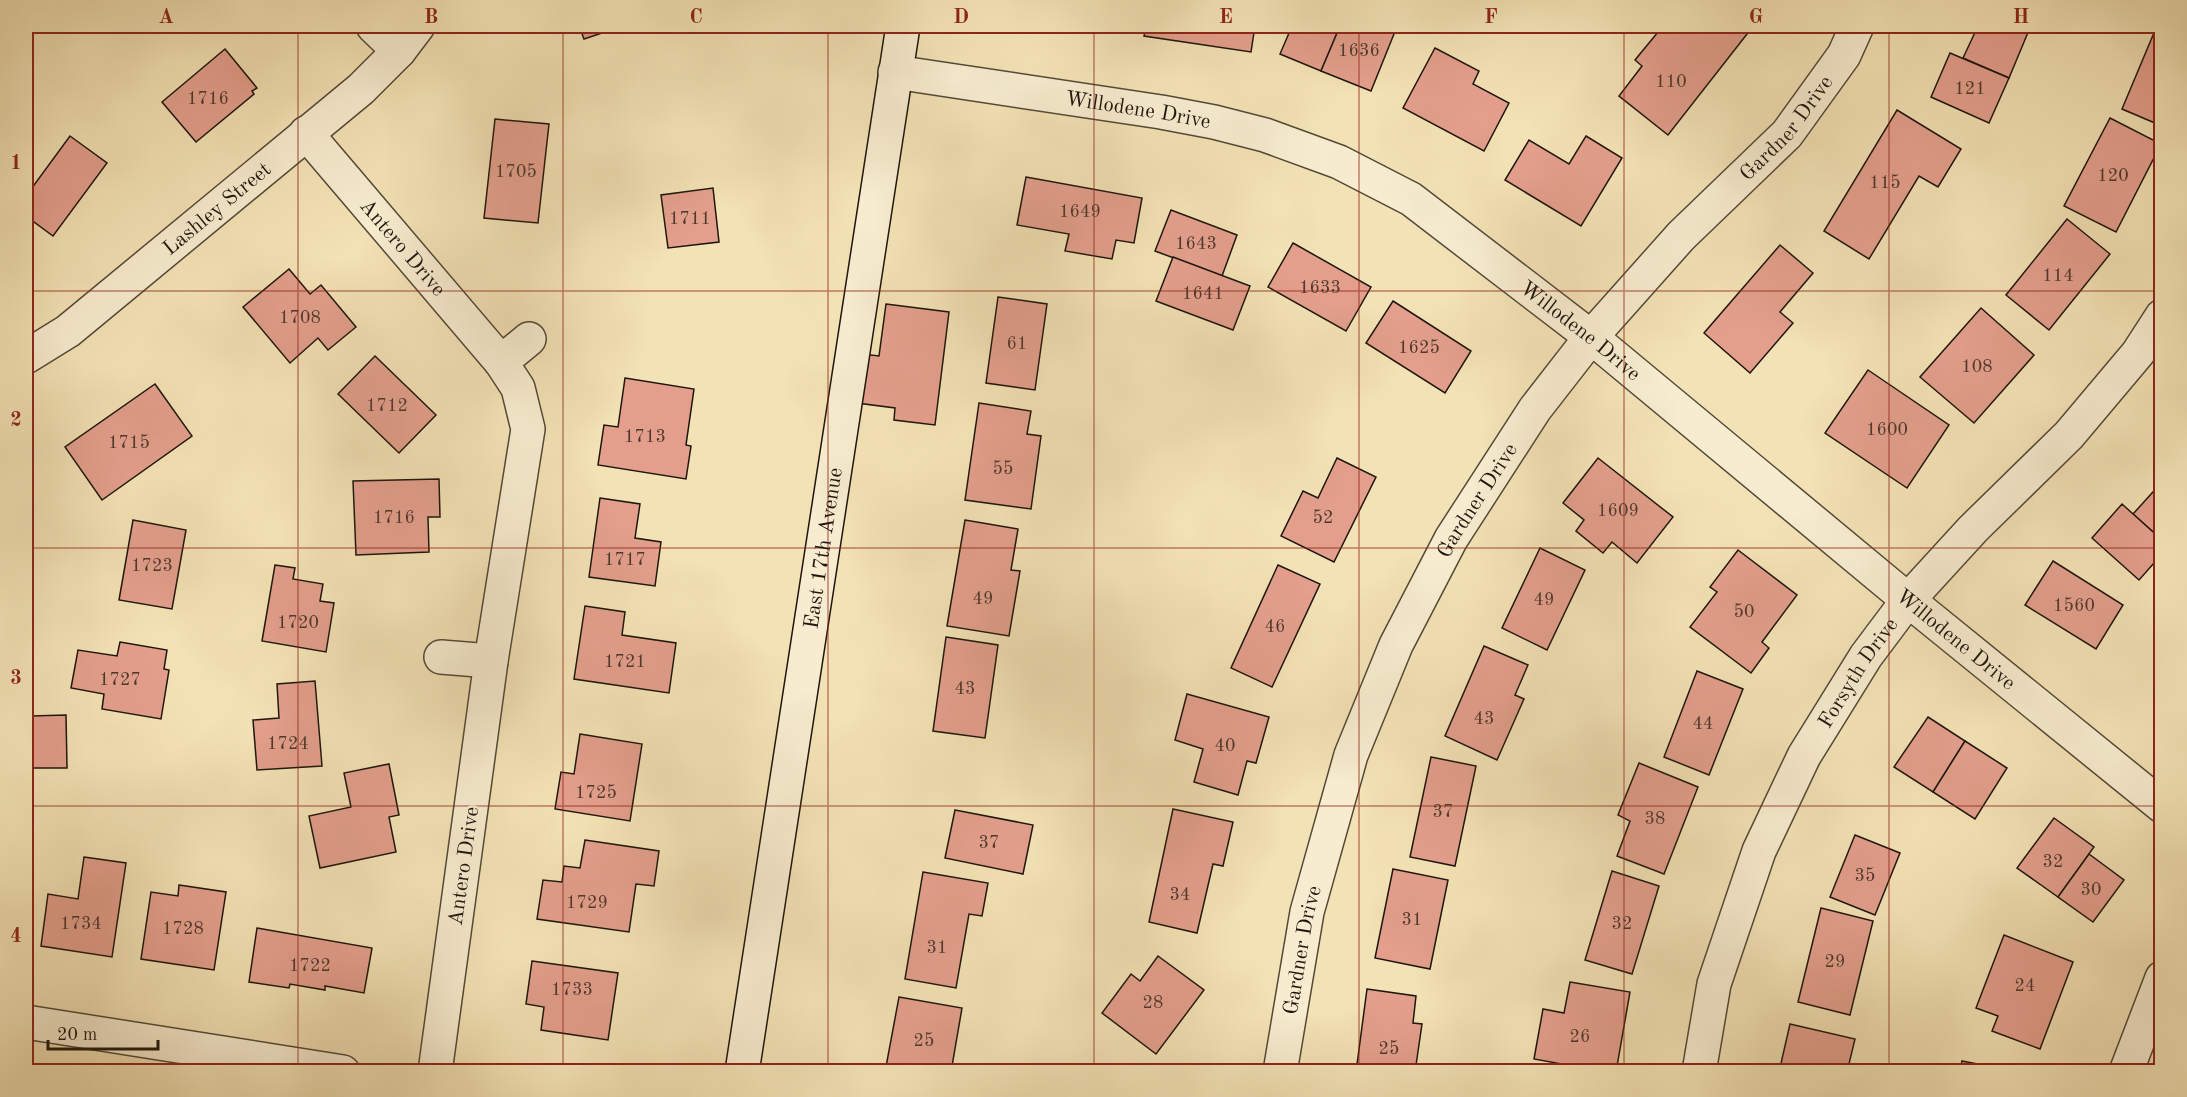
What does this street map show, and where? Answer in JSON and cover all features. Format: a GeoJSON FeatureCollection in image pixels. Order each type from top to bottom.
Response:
{"type":"FeatureCollection","features":[{"type":"Feature","properties":{"kind":"street"},"geometry":{"type":"LineString","coordinates":[[373,26],[399,51]]}},
{"type":"Feature","properties":{"kind":"street","name":"Lashley Street"},"geometry":{"type":"LineString","coordinates":[[26,357],[68,331],[361,89],[399,51],[418,26]]}},
{"type":"Feature","properties":{"kind":"street","name":"East 17th Avenue"},"geometry":{"type":"LineString","coordinates":[[742,1071],[903,26]]}},
{"type":"Feature","properties":{"kind":"street","name":"Gardner Drive"},"geometry":{"type":"LineString","coordinates":[[1280,1071],[1307,912],[1352,755],[1396,645],[1451,539],[1535,409],[1591,338],[1681,236],[1787,134],[1844,55],[1857,26]]}},
{"type":"Feature","properties":{"kind":"street","name":"Willodene Drive"},"geometry":{"type":"LineString","coordinates":[[896,72],[1150,110],[1214,122],[1265,135],[1339,162],[1411,199],[1591,338],[2162,806]]}},
{"type":"Feature","properties":{"kind":"street","name":"Antero Drive"},"geometry":{"type":"LineString","coordinates":[[306,133],[501,362],[518,388],[528,429],[491,661],[435,1071]]}},
{"type":"Feature","properties":{"kind":"street","name":"Forsyth Drive"},"geometry":{"type":"LineString","coordinates":[[1699,1071],[1714,984],[1759,851],[1804,756],[1866,656],[1908,600],[1973,529],[2069,435],[2138,352],[2162,316]]}},
{"type":"Feature","properties":{"kind":"street"},"geometry":{"type":"LineString","coordinates":[[501,362],[529,339]]}},
{"type":"Feature","properties":{"kind":"street"},"geometry":{"type":"LineString","coordinates":[[441,657],[491,661]]}},
{"type":"Feature","properties":{"kind":"street"},"geometry":{"type":"LineString","coordinates":[[2127,1071],[2162,978]]}},
{"type":"Feature","properties":{"kind":"street"},"geometry":{"type":"LineString","coordinates":[[26,1022],[343,1071]]}},
{"type":"Feature","properties":{"kind":"building"},"geometry":{"type":"Polygon","coordinates":[[[579,26],[623,26],[584,39],[579,26]]]}},
{"type":"Feature","properties":{"kind":"building"},"geometry":{"type":"Polygon","coordinates":[[[1086,26],[1123,26],[1122,31],[1086,26]]]}},
{"type":"Feature","properties":{"kind":"building"},"geometry":{"type":"Polygon","coordinates":[[[1146,26],[1255,26],[1251,52],[1144,36],[1146,26]]]}},
{"type":"Feature","properties":{"kind":"building"},"geometry":{"type":"Polygon","coordinates":[[[1292,26],[1340,26],[1321,71],[1280,54],[1292,26]]]}},
{"type":"Feature","properties":{"kind":"building"},"geometry":{"type":"Polygon","coordinates":[[[1340,26],[1388,26],[1396,29],[1371,91],[1321,71],[1340,26]]]}},
{"type":"Feature","properties":{"kind":"building"},"geometry":{"type":"Polygon","coordinates":[[[1663,26],[1677,26],[1685,31],[1689,26],[1737,26],[1747,34],[1668,135],[1619,96],[1642,66],[1635,60],[1663,26]]]}},
{"type":"Feature","properties":{"kind":"building"},"geometry":{"type":"Polygon","coordinates":[[[1978,26],[2018,26],[2029,30],[2009,78],[1963,58],[1978,26]]]}},
{"type":"Feature","properties":{"kind":"building"},"geometry":{"type":"Polygon","coordinates":[[[2156,28],[2162,30],[2162,126],[2122,109],[2156,28]]]}},
{"type":"Feature","properties":{"kind":"building"},"geometry":{"type":"Polygon","coordinates":[[[1435,48],[1479,71],[1473,84],[1509,103],[1484,151],[1403,108],[1435,48]]]}},
{"type":"Feature","properties":{"kind":"building"},"geometry":{"type":"Polygon","coordinates":[[[225,49],[257,88],[252,91],[254,94],[196,142],[162,102],[225,49]]]}},
{"type":"Feature","properties":{"kind":"building"},"geometry":{"type":"Polygon","coordinates":[[[1950,53],[2009,78],[1989,123],[1931,97],[1950,53]]]}},
{"type":"Feature","properties":{"kind":"building"},"geometry":{"type":"Polygon","coordinates":[[[1897,110],[1961,149],[1938,187],[1919,176],[1869,259],[1824,231],[1897,110]]]}},
{"type":"Feature","properties":{"kind":"building"},"geometry":{"type":"Polygon","coordinates":[[[2110,118],[2161,144],[2116,232],[2064,206],[2110,118]]]}},
{"type":"Feature","properties":{"kind":"building"},"geometry":{"type":"Polygon","coordinates":[[[495,119],[549,124],[538,223],[484,218],[495,119]]]}},
{"type":"Feature","properties":{"kind":"building"},"geometry":{"type":"Polygon","coordinates":[[[70,136],[107,163],[53,236],[26,216],[26,196],[70,136]]]}},
{"type":"Feature","properties":{"kind":"building"},"geometry":{"type":"Polygon","coordinates":[[[1586,136],[1622,158],[1581,226],[1505,180],[1529,140],[1569,164],[1586,136]]]}},
{"type":"Feature","properties":{"kind":"building"},"geometry":{"type":"Polygon","coordinates":[[[1026,177],[1142,198],[1134,243],[1116,240],[1112,259],[1065,251],[1069,234],[1017,225],[1026,177]]]}},
{"type":"Feature","properties":{"kind":"building"},"geometry":{"type":"Polygon","coordinates":[[[713,188],[719,242],[668,248],[661,195],[713,188]]]}},
{"type":"Feature","properties":{"kind":"building"},"geometry":{"type":"Polygon","coordinates":[[[1171,210],[1237,235],[1222,276],[1155,251],[1171,210]]]}},
{"type":"Feature","properties":{"kind":"building"},"geometry":{"type":"Polygon","coordinates":[[[2067,219],[2110,254],[2049,330],[2006,295],[2067,219]]]}},
{"type":"Feature","properties":{"kind":"building"},"geometry":{"type":"Polygon","coordinates":[[[1293,243],[1371,287],[1346,331],[1268,287],[1293,243]]]}},
{"type":"Feature","properties":{"kind":"building"},"geometry":{"type":"Polygon","coordinates":[[[1780,245],[1813,273],[1780,312],[1793,323],[1750,373],[1704,333],[1780,245]]]}},
{"type":"Feature","properties":{"kind":"building"},"geometry":{"type":"Polygon","coordinates":[[[1173,257],[1250,286],[1233,330],[1156,301],[1173,257]]]}},
{"type":"Feature","properties":{"kind":"building"},"geometry":{"type":"Polygon","coordinates":[[[289,269],[310,294],[321,285],[356,327],[328,350],[318,338],[290,363],[243,307],[289,269]]]}},
{"type":"Feature","properties":{"kind":"building"},"geometry":{"type":"Polygon","coordinates":[[[998,297],[1047,304],[1035,390],[986,383],[998,297]]]}},
{"type":"Feature","properties":{"kind":"building"},"geometry":{"type":"Polygon","coordinates":[[[1393,301],[1471,351],[1445,393],[1366,343],[1393,301]]]}},
{"type":"Feature","properties":{"kind":"building"},"geometry":{"type":"Polygon","coordinates":[[[886,304],[949,312],[935,425],[894,420],[895,408],[857,403],[863,354],[879,356],[886,304]]]}},
{"type":"Feature","properties":{"kind":"building"},"geometry":{"type":"Polygon","coordinates":[[[1981,308],[2034,355],[1974,423],[1920,377],[1981,308]]]}},
{"type":"Feature","properties":{"kind":"building"},"geometry":{"type":"Polygon","coordinates":[[[375,356],[436,415],[399,453],[338,394],[375,356]]]}},
{"type":"Feature","properties":{"kind":"building"},"geometry":{"type":"Polygon","coordinates":[[[1868,370],[1949,425],[1907,488],[1825,433],[1868,370]]]}},
{"type":"Feature","properties":{"kind":"building"},"geometry":{"type":"Polygon","coordinates":[[[625,378],[694,389],[686,445],[691,446],[686,479],[598,465],[604,425],[618,427],[625,378]]]}},
{"type":"Feature","properties":{"kind":"building"},"geometry":{"type":"Polygon","coordinates":[[[155,384],[192,436],[102,500],[65,447],[155,384]]]}},
{"type":"Feature","properties":{"kind":"building"},"geometry":{"type":"Polygon","coordinates":[[[979,403],[1031,411],[1027,434],[1041,436],[1031,509],[965,500],[979,403]]]}},
{"type":"Feature","properties":{"kind":"building"},"geometry":{"type":"Polygon","coordinates":[[[1337,458],[1376,477],[1334,562],[1281,536],[1303,491],[1318,498],[1337,458]]]}},
{"type":"Feature","properties":{"kind":"building"},"geometry":{"type":"Polygon","coordinates":[[[1598,458],[1673,517],[1637,563],[1612,542],[1603,553],[1576,531],[1584,520],[1563,503],[1598,458]]]}},
{"type":"Feature","properties":{"kind":"building"},"geometry":{"type":"Polygon","coordinates":[[[439,479],[440,517],[428,517],[429,552],[356,555],[353,481],[439,479]]]}},
{"type":"Feature","properties":{"kind":"building"},"geometry":{"type":"Polygon","coordinates":[[[2162,482],[2162,540],[2133,514],[2162,482]]]}},
{"type":"Feature","properties":{"kind":"building"},"geometry":{"type":"Polygon","coordinates":[[[600,498],[640,504],[635,538],[661,542],[655,586],[589,577],[600,498]]]}},
{"type":"Feature","properties":{"kind":"building"},"geometry":{"type":"Polygon","coordinates":[[[2122,504],[2162,540],[2162,554],[2139,580],[2092,538],[2122,504]]]}},
{"type":"Feature","properties":{"kind":"building"},"geometry":{"type":"Polygon","coordinates":[[[133,520],[186,530],[172,609],[119,600],[133,520]]]}},
{"type":"Feature","properties":{"kind":"building"},"geometry":{"type":"Polygon","coordinates":[[[965,520],[1018,529],[1011,570],[1020,571],[1009,636],[947,626],[965,520]]]}},
{"type":"Feature","properties":{"kind":"building"},"geometry":{"type":"Polygon","coordinates":[[[1540,548],[1585,570],[1547,650],[1502,628],[1540,548]]]}},
{"type":"Feature","properties":{"kind":"building"},"geometry":{"type":"Polygon","coordinates":[[[1738,550],[1797,595],[1762,642],[1769,648],[1751,673],[1690,627],[1717,592],[1710,587],[1738,550]]]}},
{"type":"Feature","properties":{"kind":"building"},"geometry":{"type":"Polygon","coordinates":[[[2053,561],[2123,605],[2096,649],[2025,605],[2053,561]]]}},
{"type":"Feature","properties":{"kind":"building"},"geometry":{"type":"Polygon","coordinates":[[[275,565],[295,568],[293,579],[323,584],[320,601],[334,603],[326,652],[262,641],[275,565]]]}},
{"type":"Feature","properties":{"kind":"building"},"geometry":{"type":"Polygon","coordinates":[[[1278,565],[1320,584],[1272,687],[1231,668],[1278,565]]]}},
{"type":"Feature","properties":{"kind":"building"},"geometry":{"type":"Polygon","coordinates":[[[585,606],[625,612],[622,635],[676,643],[669,693],[574,679],[585,606]]]}},
{"type":"Feature","properties":{"kind":"building"},"geometry":{"type":"Polygon","coordinates":[[[946,637],[998,645],[985,738],[933,731],[946,637]]]}},
{"type":"Feature","properties":{"kind":"building"},"geometry":{"type":"Polygon","coordinates":[[[120,642],[167,650],[164,669],[169,670],[161,719],[102,709],[104,694],[71,688],[78,650],[117,656],[120,642]]]}},
{"type":"Feature","properties":{"kind":"building"},"geometry":{"type":"Polygon","coordinates":[[[1484,646],[1528,665],[1515,695],[1524,699],[1497,760],[1445,736],[1484,646]]]}},
{"type":"Feature","properties":{"kind":"building"},"geometry":{"type":"Polygon","coordinates":[[[1697,671],[1743,689],[1709,775],[1664,757],[1697,671]]]}},
{"type":"Feature","properties":{"kind":"building"},"geometry":{"type":"Polygon","coordinates":[[[315,681],[322,766],[257,770],[253,720],[279,718],[277,684],[315,681]]]}},
{"type":"Feature","properties":{"kind":"building"},"geometry":{"type":"Polygon","coordinates":[[[1187,694],[1269,717],[1256,763],[1247,761],[1238,795],[1194,782],[1203,749],[1175,740],[1187,694]]]}},
{"type":"Feature","properties":{"kind":"building"},"geometry":{"type":"Polygon","coordinates":[[[26,708],[31,708],[31,716],[66,715],[67,768],[26,768],[26,708]]]}},
{"type":"Feature","properties":{"kind":"building"},"geometry":{"type":"Polygon","coordinates":[[[1928,717],[1965,741],[1933,792],[1894,767],[1928,717]]]}},
{"type":"Feature","properties":{"kind":"building"},"geometry":{"type":"Polygon","coordinates":[[[580,734],[642,744],[630,821],[555,809],[561,772],[574,774],[580,734]]]}},
{"type":"Feature","properties":{"kind":"building"},"geometry":{"type":"Polygon","coordinates":[[[1965,741],[2007,768],[1975,819],[1933,792],[1965,741]]]}},
{"type":"Feature","properties":{"kind":"building"},"geometry":{"type":"Polygon","coordinates":[[[1431,757],[1476,766],[1455,866],[1410,857],[1431,757]]]}},
{"type":"Feature","properties":{"kind":"building"},"geometry":{"type":"Polygon","coordinates":[[[1639,763],[1698,787],[1664,874],[1617,856],[1630,821],[1618,815],[1639,763]]]}},
{"type":"Feature","properties":{"kind":"building"},"geometry":{"type":"Polygon","coordinates":[[[389,764],[399,815],[389,817],[396,852],[320,868],[309,816],[351,807],[344,773],[389,764]]]}},
{"type":"Feature","properties":{"kind":"building"},"geometry":{"type":"Polygon","coordinates":[[[1173,809],[1233,822],[1223,866],[1213,864],[1197,933],[1149,922],[1173,809]]]}},
{"type":"Feature","properties":{"kind":"building"},"geometry":{"type":"Polygon","coordinates":[[[955,810],[1033,825],[1023,874],[945,858],[955,810]]]}},
{"type":"Feature","properties":{"kind":"building"},"geometry":{"type":"Polygon","coordinates":[[[2054,818],[2094,847],[2058,897],[2017,868],[2054,818]]]}},
{"type":"Feature","properties":{"kind":"building"},"geometry":{"type":"Polygon","coordinates":[[[1855,835],[1900,853],[1875,915],[1830,897],[1855,835]]]}},
{"type":"Feature","properties":{"kind":"building"},"geometry":{"type":"Polygon","coordinates":[[[585,840],[659,851],[654,886],[636,884],[629,932],[537,919],[543,880],[562,882],[564,866],[580,868],[585,840]]]}},
{"type":"Feature","properties":{"kind":"building"},"geometry":{"type":"Polygon","coordinates":[[[2089,854],[2124,880],[2093,922],[2058,897],[2089,854]]]}},
{"type":"Feature","properties":{"kind":"building"},"geometry":{"type":"Polygon","coordinates":[[[84,857],[126,863],[112,957],[41,946],[48,894],[78,899],[84,857]]]}},
{"type":"Feature","properties":{"kind":"building"},"geometry":{"type":"Polygon","coordinates":[[[1393,869],[1448,880],[1430,969],[1375,958],[1393,869]]]}},
{"type":"Feature","properties":{"kind":"building"},"geometry":{"type":"Polygon","coordinates":[[[1612,871],[1659,886],[1632,974],[1585,960],[1612,871]]]}},
{"type":"Feature","properties":{"kind":"building"},"geometry":{"type":"Polygon","coordinates":[[[923,872],[988,883],[982,916],[969,914],[956,988],[905,979],[923,872]]]}},
{"type":"Feature","properties":{"kind":"building"},"geometry":{"type":"Polygon","coordinates":[[[179,885],[226,892],[214,970],[141,959],[151,892],[178,896],[179,885]]]}},
{"type":"Feature","properties":{"kind":"building"},"geometry":{"type":"Polygon","coordinates":[[[1821,908],[1873,921],[1850,1015],[1798,1002],[1821,908]]]}},
{"type":"Feature","properties":{"kind":"building"},"geometry":{"type":"Polygon","coordinates":[[[257,928],[372,948],[364,993],[325,986],[325,990],[290,984],[289,988],[249,982],[257,928]]]}},
{"type":"Feature","properties":{"kind":"building"},"geometry":{"type":"Polygon","coordinates":[[[2004,935],[2073,962],[2040,1049],[1992,1031],[1998,1016],[1976,1008],[2004,935]]]}},
{"type":"Feature","properties":{"kind":"building"},"geometry":{"type":"Polygon","coordinates":[[[1158,956],[1204,990],[1156,1054],[1102,1013],[1131,974],[1140,981],[1158,956]]]}},
{"type":"Feature","properties":{"kind":"building"},"geometry":{"type":"Polygon","coordinates":[[[532,961],[618,973],[608,1040],[541,1030],[544,1007],[526,1004],[532,961]]]}},
{"type":"Feature","properties":{"kind":"building"},"geometry":{"type":"Polygon","coordinates":[[[1570,982],[1630,992],[1616,1072],[1534,1059],[1543,1009],[1564,1013],[1570,982]]]}},
{"type":"Feature","properties":{"kind":"building"},"geometry":{"type":"Polygon","coordinates":[[[1367,989],[1416,996],[1413,1023],[1422,1024],[1415,1072],[1356,1072],[1367,989]]]}},
{"type":"Feature","properties":{"kind":"building"},"geometry":{"type":"Polygon","coordinates":[[[899,997],[962,1008],[951,1072],[885,1072],[899,997]]]}},
{"type":"Feature","properties":{"kind":"building"},"geometry":{"type":"Polygon","coordinates":[[[1790,1024],[1855,1039],[1847,1072],[1779,1072],[1790,1024]]]}},
{"type":"Feature","properties":{"kind":"building"},"geometry":{"type":"Polygon","coordinates":[[[1962,1061],[2019,1072],[1960,1072],[1962,1061]]]}}]}
